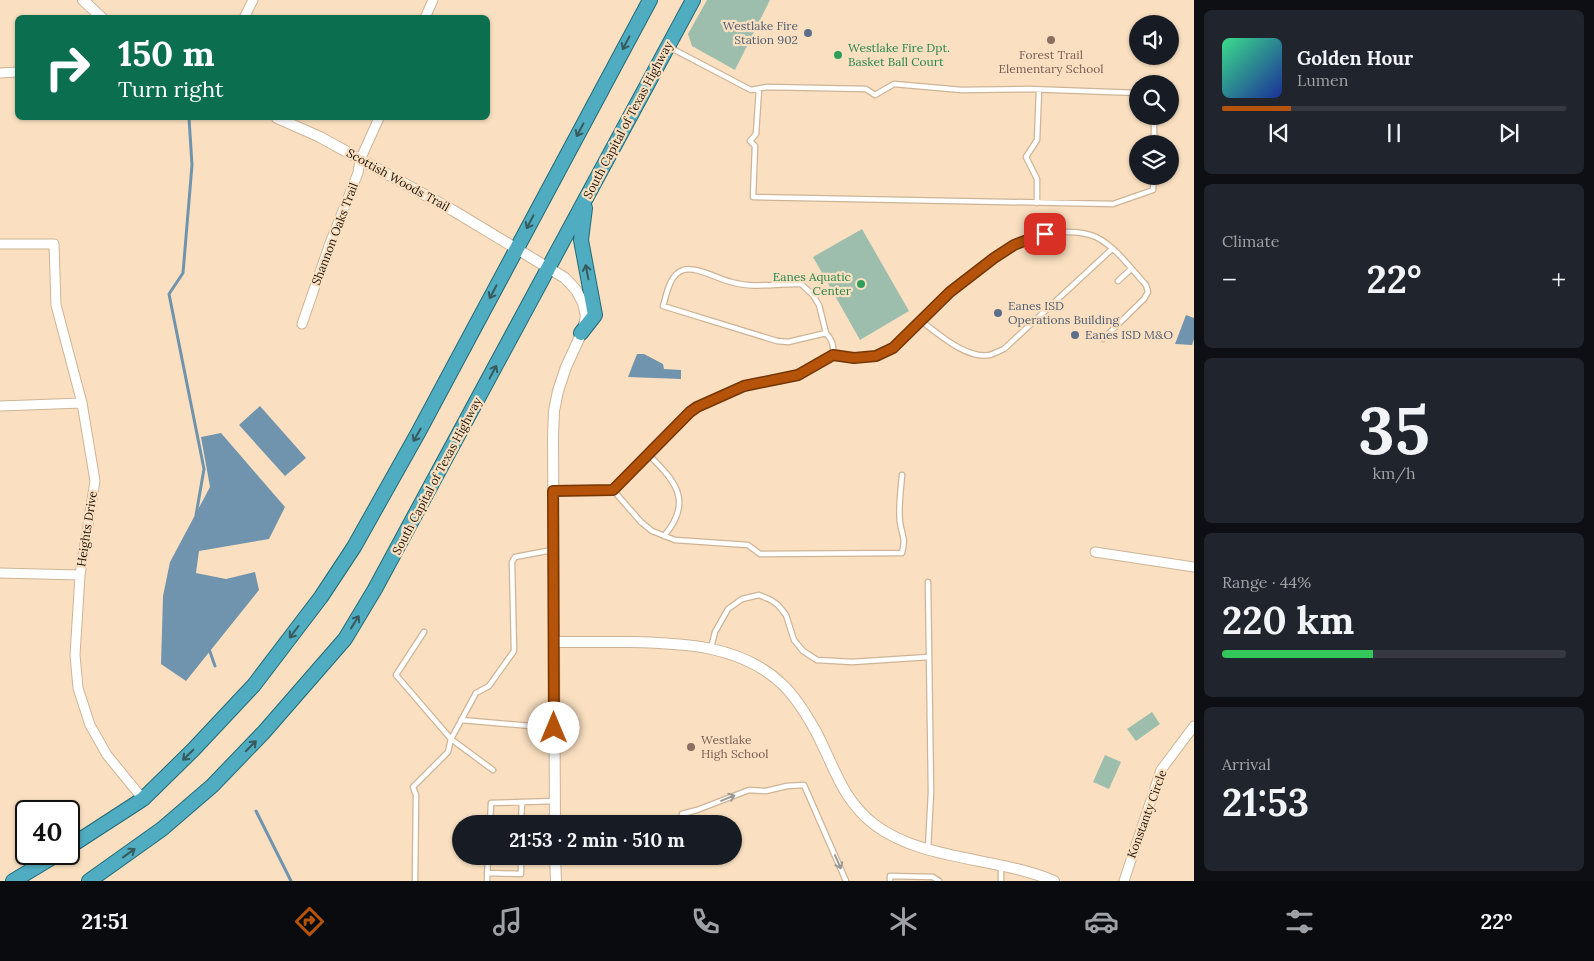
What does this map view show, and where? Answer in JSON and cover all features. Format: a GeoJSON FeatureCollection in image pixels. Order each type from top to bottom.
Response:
{"type":"FeatureCollection","features":[{"type":"Feature","properties":{"kind":"highway"},"geometry":{"type":"LineString","coordinates":[[80,840],[143,799],[193,750],[254,685],[321,597],[354,547],[418,433],[650,0]]}},
{"type":"Feature","properties":{"kind":"highway","name":"South Capital of Texas Highway"},"geometry":{"type":"LineString","coordinates":[[89,881],[162,829],[212,786],[264,732],[345,639],[380,581],[693,0]]}},
{"type":"Feature","properties":{"kind":"highway"},"geometry":{"type":"LineString","coordinates":[[582,334],[595,315],[581,240],[586,199]]}},
{"type":"Feature","properties":{"kind":"highway"},"geometry":{"type":"LineString","coordinates":[[12,881],[39,865]]}},
{"type":"Feature","properties":{"kind":"street"},"geometry":{"type":"LineString","coordinates":[[83,0],[99,15]]}},
{"type":"Feature","properties":{"kind":"street"},"geometry":{"type":"LineString","coordinates":[[246,15],[253,0]]}},
{"type":"Feature","properties":{"kind":"street"},"geometry":{"type":"LineString","coordinates":[[426,15],[432,0]]}},
{"type":"Feature","properties":{"kind":"street"},"geometry":{"type":"LineString","coordinates":[[0,73],[15,72]]}},
{"type":"Feature","properties":{"kind":"street","name":"Scottish Woods Trail"},"geometry":{"type":"LineString","coordinates":[[282,120],[320,137],[454,211],[549,268],[565,278],[576,290],[583,303],[586,316],[582,334],[566,367],[558,391],[553,437],[555,815]]}},
{"type":"Feature","properties":{"kind":"street","name":"Shannon Oaks Trail"},"geometry":{"type":"LineString","coordinates":[[302,324],[330,243],[358,173],[360,160],[379,120]]}},
{"type":"Feature","properties":{"kind":"street","name":"Heights Drive"},"geometry":{"type":"LineString","coordinates":[[0,244],[54,244],[56,305],[82,403],[95,481],[80,575],[75,655],[78,688],[90,724],[107,755],[143,799]]}},
{"type":"Feature","properties":{"kind":"street"},"geometry":{"type":"LineString","coordinates":[[0,406],[82,403]]}},
{"type":"Feature","properties":{"kind":"street"},"geometry":{"type":"LineString","coordinates":[[1095,552],[1194,567]]}},
{"type":"Feature","properties":{"kind":"street"},"geometry":{"type":"LineString","coordinates":[[0,573],[80,575]]}},
{"type":"Feature","properties":{"kind":"street"},"geometry":{"type":"LineString","coordinates":[[554,642],[662,642],[711,648],[741,658],[763,670],[782,684],[805,714],[846,794],[859,811],[875,825],[906,842],[928,849],[1026,871],[1054,881]]}},
{"type":"Feature","properties":{"kind":"street","name":"Konstanty Circle"},"geometry":{"type":"LineString","coordinates":[[1124,881],[1161,770],[1194,726]]}},
{"type":"Feature","properties":{"kind":"street"},"geometry":{"type":"LineString","coordinates":[[555,865],[556,881]]}},
{"type":"Feature","properties":{"kind":"lane"},"geometry":{"type":"LineString","coordinates":[[668,46],[751,90],[767,87],[866,89],[875,95],[894,84],[962,90],[1129,93]]}},
{"type":"Feature","properties":{"kind":"lane"},"geometry":{"type":"LineString","coordinates":[[759,89],[756,134],[750,141],[755,146],[752,197],[1113,204],[1154,190],[1154,185]]}},
{"type":"Feature","properties":{"kind":"lane"},"geometry":{"type":"LineString","coordinates":[[1037,203],[1037,179],[1026,157],[1037,140],[1039,90]]}},
{"type":"Feature","properties":{"kind":"lane"},"geometry":{"type":"LineString","coordinates":[[553,491],[613,490],[690,412],[744,386],[798,375],[833,355],[854,358],[876,356],[893,348],[950,292],[1014,245],[1035,237],[1056,232],[1078,232],[1096,237],[1112,249],[1146,285],[1148,292],[1144,299],[1103,339]]}},
{"type":"Feature","properties":{"kind":"lane"},"geometry":{"type":"LineString","coordinates":[[921,321],[965,352],[979,356],[991,355],[1004,348],[1112,249]]}},
{"type":"Feature","properties":{"kind":"lane"},"geometry":{"type":"LineString","coordinates":[[826,333],[788,342],[778,341],[663,306],[671,281],[677,273],[685,269],[703,272],[732,283],[768,287],[801,284],[814,295],[819,305],[826,333],[834,346],[833,355]]}},
{"type":"Feature","properties":{"kind":"lane"},"geometry":{"type":"LineString","coordinates":[[1118,281],[1131,269]]}},
{"type":"Feature","properties":{"kind":"lane"},"geometry":{"type":"LineString","coordinates":[[648,454],[672,480],[678,493],[679,509],[674,524],[664,536]]}},
{"type":"Feature","properties":{"kind":"lane"},"geometry":{"type":"LineString","coordinates":[[613,490],[641,522],[652,531],[675,540],[748,545],[760,554],[902,553],[905,543],[900,522],[902,475]]}},
{"type":"Feature","properties":{"kind":"lane"},"geometry":{"type":"LineString","coordinates":[[415,881],[416,795],[413,787],[448,752],[451,739],[476,693],[489,686],[514,651],[512,562],[515,557],[554,549]]}},
{"type":"Feature","properties":{"kind":"lane"},"geometry":{"type":"LineString","coordinates":[[928,582],[930,792],[928,849]]}},
{"type":"Feature","properties":{"kind":"lane"},"geometry":{"type":"LineString","coordinates":[[711,648],[716,632],[728,609],[742,599],[759,595],[778,605],[786,615],[794,640],[803,651],[817,660],[852,662],[929,656]]}},
{"type":"Feature","properties":{"kind":"lane"},"geometry":{"type":"LineString","coordinates":[[424,632],[396,675],[451,739],[493,770]]}},
{"type":"Feature","properties":{"kind":"lane"},"geometry":{"type":"LineString","coordinates":[[461,720],[554,728]]}},
{"type":"Feature","properties":{"kind":"lane"},"geometry":{"type":"LineString","coordinates":[[682,814],[749,790],[766,791],[787,786],[804,785],[846,881]]}},
{"type":"Feature","properties":{"kind":"lane"},"geometry":{"type":"LineString","coordinates":[[490,815],[491,803],[555,801]]}},
{"type":"Feature","properties":{"kind":"lane"},"geometry":{"type":"LineString","coordinates":[[522,802],[522,815]]}},
{"type":"Feature","properties":{"kind":"lane"},"geometry":{"type":"LineString","coordinates":[[487,865],[487,881]]}},
{"type":"Feature","properties":{"kind":"lane"},"geometry":{"type":"LineString","coordinates":[[487,873],[521,874],[521,865]]}},
{"type":"Feature","properties":{"kind":"lane"},"geometry":{"type":"LineString","coordinates":[[1001,865],[1001,881]]}},
{"type":"Feature","properties":{"kind":"lane"},"geometry":{"type":"LineString","coordinates":[[890,881],[890,876],[932,878],[939,881]]}},
{"type":"Feature","properties":{"kind":"green space"},"geometry":{"type":"Polygon","coordinates":[[[707,0],[770,0],[735,70],[692,46],[688,34],[707,0]]]}},
{"type":"Feature","properties":{"kind":"green space","name":"Eanes Aquatic Center"},"geometry":{"type":"Polygon","coordinates":[[[862,229],[909,311],[860,340],[813,257],[862,229]]]}},
{"type":"Feature","properties":{"kind":"green space"},"geometry":{"type":"Polygon","coordinates":[[[1152,712],[1160,724],[1136,741],[1127,729],[1152,712]]]}},
{"type":"Feature","properties":{"kind":"green space"},"geometry":{"type":"Polygon","coordinates":[[[1105,755],[1121,762],[1109,789],[1093,782],[1105,755]]]}},
{"type":"Feature","properties":{"kind":"water"},"geometry":{"type":"Polygon","coordinates":[[[1186,315],[1194,318],[1194,339],[1192,345],[1175,344],[1186,315]]]}},
{"type":"Feature","properties":{"kind":"water"},"geometry":{"type":"Polygon","coordinates":[[[637,354],[644,354],[663,364],[664,369],[681,370],[681,379],[628,377],[637,354]]]}},
{"type":"Feature","properties":{"kind":"water"},"geometry":{"type":"Polygon","coordinates":[[[260,406],[306,458],[285,476],[239,425],[260,406]]]}},
{"type":"Feature","properties":{"kind":"water"},"geometry":{"type":"Polygon","coordinates":[[[221,433],[285,507],[269,539],[199,551],[196,573],[226,579],[255,572],[259,590],[186,681],[161,664],[163,596],[170,562],[210,487],[201,437],[221,433]]]}},
{"type":"Feature","properties":{"kind":"waterway"},"geometry":{"type":"LineString","coordinates":[[189,120],[192,165],[183,273],[169,294],[204,469],[196,515]]}},
{"type":"Feature","properties":{"kind":"waterway"},"geometry":{"type":"LineString","coordinates":[[209,649],[215,666]]}},
{"type":"Feature","properties":{"kind":"waterway"},"geometry":{"type":"LineString","coordinates":[[256,811],[291,881]]}},
{"type":"Feature","properties":{"kind":"place","name":"Westlake Fire Station 902"},"geometry":{"type":"Point","coordinates":[808,33]}},
{"type":"Feature","properties":{"kind":"place","name":"Forest Trail Elementary School"},"geometry":{"type":"Point","coordinates":[1051,40]}},
{"type":"Feature","properties":{"kind":"place","name":"Westlake Fire Dpt. Basket Ball Court"},"geometry":{"type":"Point","coordinates":[838,55]}},
{"type":"Feature","properties":{"kind":"place","name":"Eanes Aquatic Center"},"geometry":{"type":"Point","coordinates":[861,284]}},
{"type":"Feature","properties":{"kind":"place","name":"Eanes ISD Operations Building"},"geometry":{"type":"Point","coordinates":[998,313]}},
{"type":"Feature","properties":{"kind":"place","name":"Eanes ISD M&O"},"geometry":{"type":"Point","coordinates":[1075,335]}},
{"type":"Feature","properties":{"kind":"place","name":"Westlake High School"},"geometry":{"type":"Point","coordinates":[691,747]}},
{"type":"Feature","properties":{"kind":"route"},"geometry":{"type":"LineString","coordinates":[[554,728],[553,491],[613,490],[690,412],[744,386],[798,375],[833,355],[854,358],[876,356],[893,348],[950,292],[994,258],[1014,245],[1045,234]]}}]}
